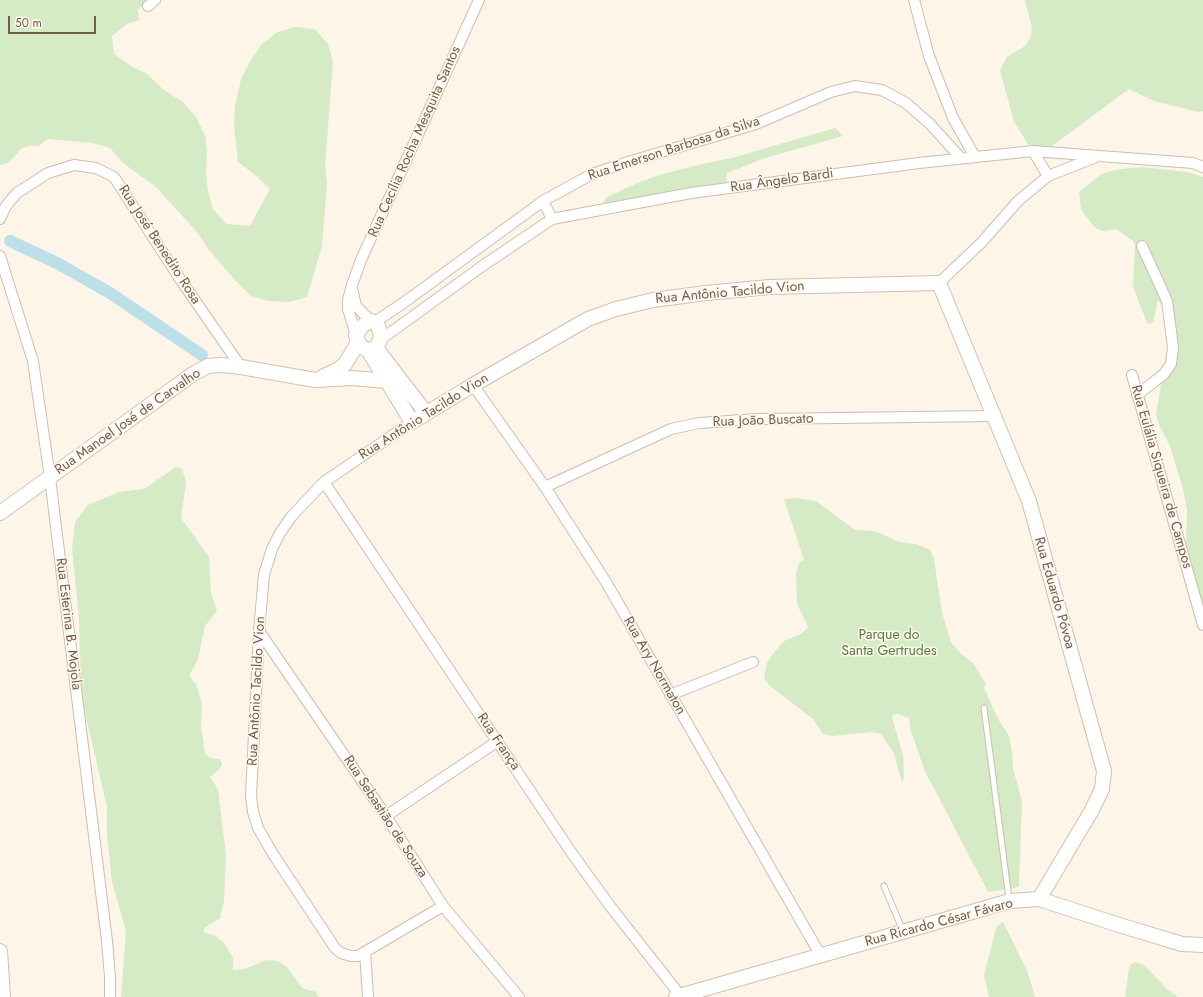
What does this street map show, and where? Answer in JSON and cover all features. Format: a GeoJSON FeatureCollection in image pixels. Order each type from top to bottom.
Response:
{"type":"FeatureCollection","features":[{"type":"Feature","properties":{"kind":"street","name":"Rua Cecília Rocha Mesquita Santos"},"geometry":{"type":"LineString","coordinates":[[367,344],[348,309],[348,300],[352,285],[361,260],[479,0]]}},
{"type":"Feature","properties":{"kind":"street"},"geometry":{"type":"LineString","coordinates":[[914,0],[929,56],[953,118],[975,157]]}},
{"type":"Feature","properties":{"kind":"street","name":"Rua Emerson Barbosa da Silva"},"geometry":{"type":"LineString","coordinates":[[373,322],[406,302],[543,201],[592,174],[756,124],[831,92],[855,86],[882,90],[906,102],[930,124],[961,158]]}},
{"type":"Feature","properties":{"kind":"street"},"geometry":{"type":"LineString","coordinates":[[1033,152],[1048,176]]}},
{"type":"Feature","properties":{"kind":"street","name":"Rua Ângelo Bardi"},"geometry":{"type":"LineString","coordinates":[[552,219],[691,193],[961,158],[1033,152],[1193,163],[1203,167]]}},
{"type":"Feature","properties":{"kind":"street"},"geometry":{"type":"LineString","coordinates":[[939,283],[977,246],[1018,201],[1048,176],[1098,156]]}},
{"type":"Feature","properties":{"kind":"street","name":"Rua José Benedito Rosa"},"geometry":{"type":"LineString","coordinates":[[0,218],[6,206],[17,193],[48,173],[74,166],[96,168],[114,177],[180,279],[241,366]]}},
{"type":"Feature","properties":{"kind":"street"},"geometry":{"type":"LineString","coordinates":[[315,380],[342,366],[367,344],[552,219],[543,201]]}},
{"type":"Feature","properties":{"kind":"street"},"geometry":{"type":"LineString","coordinates":[[1137,395],[1164,374],[1171,364],[1173,347],[1167,301],[1142,246]]}},
{"type":"Feature","properties":{"kind":"street","name":"Rua Esterina B. Mojola"},"geometry":{"type":"LineString","coordinates":[[0,256],[33,361],[50,478],[107,941],[110,997]]}},
{"type":"Feature","properties":{"kind":"street","name":"Rua Antônio Tacildo Vion"},"geometry":{"type":"LineString","coordinates":[[443,906],[358,956],[351,956],[341,953],[335,948],[273,854],[258,828],[253,812],[252,796],[259,631],[264,575],[272,549],[280,533],[291,517],[324,482],[412,422],[588,319],[616,308],[653,300],[769,287],[939,283]]}},
{"type":"Feature","properties":{"kind":"street","name":"Rua Eduardo Póvoa"},"geometry":{"type":"LineString","coordinates":[[939,283],[1028,501],[1104,771],[1102,789],[1092,810],[1039,899]]}},
{"type":"Feature","properties":{"kind":"street"},"geometry":{"type":"LineString","coordinates":[[337,379],[352,370],[367,344],[380,330],[356,306],[352,285]]}},
{"type":"Feature","properties":{"kind":"street"},"geometry":{"type":"LineString","coordinates":[[373,322],[362,326],[367,344],[386,381],[412,422]]}},
{"type":"Feature","properties":{"kind":"street"},"geometry":{"type":"LineString","coordinates":[[367,344],[426,413]]}},
{"type":"Feature","properties":{"kind":"street","name":"Rua Manoel José de Carvalho"},"geometry":{"type":"LineString","coordinates":[[0,513],[193,374],[208,366],[241,366],[315,380],[353,378],[386,381]]}},
{"type":"Feature","properties":{"kind":"street","name":"Rua Eulália Siqueira de Campos"},"geometry":{"type":"LineString","coordinates":[[1132,375],[1203,625]]}},
{"type":"Feature","properties":{"kind":"street","name":"Rua Ary Normaton"},"geometry":{"type":"LineString","coordinates":[[473,385],[545,486],[606,582],[820,956]]}},
{"type":"Feature","properties":{"kind":"street","name":"Rua João Buscato"},"geometry":{"type":"LineString","coordinates":[[545,486],[671,430],[700,424],[758,419],[994,416]]}},
{"type":"Feature","properties":{"kind":"street","name":"Rua França"},"geometry":{"type":"LineString","coordinates":[[324,482],[571,852],[678,996]]}},
{"type":"Feature","properties":{"kind":"street","name":"Rua Sebastião de Souza"},"geometry":{"type":"LineString","coordinates":[[259,631],[386,816],[443,906],[519,997]]}},
{"type":"Feature","properties":{"kind":"street"},"geometry":{"type":"LineString","coordinates":[[670,695],[753,662]]}},
{"type":"Feature","properties":{"kind":"street"},"geometry":{"type":"LineString","coordinates":[[386,816],[498,741]]}},
{"type":"Feature","properties":{"kind":"street","name":"Rua Ricardo César Fávaro"},"geometry":{"type":"LineString","coordinates":[[678,996],[1010,901],[1039,899],[1119,926],[1182,944],[1203,945]]}},
{"type":"Feature","properties":{"kind":"street"},"geometry":{"type":"LineString","coordinates":[[365,952],[368,997]]}},
{"type":"Feature","properties":{"kind":"street"},"geometry":{"type":"LineString","coordinates":[[1,959],[3,997]]}},
{"type":"Feature","properties":{"kind":"lane"},"geometry":{"type":"LineString","coordinates":[[984,708],[1010,901]]}},
{"type":"Feature","properties":{"kind":"lane"},"geometry":{"type":"LineString","coordinates":[[884,886],[903,932]]}},
{"type":"Feature","properties":{"kind":"green space"},"geometry":{"type":"Polygon","coordinates":[[[0,0],[152,0],[138,9],[139,20],[127,24],[112,36],[114,54],[131,66],[147,74],[164,90],[183,102],[196,117],[205,135],[207,152],[206,173],[208,191],[213,209],[226,224],[250,226],[270,189],[238,162],[234,127],[235,106],[241,79],[261,45],[276,33],[294,27],[315,29],[328,44],[333,62],[325,166],[327,183],[322,246],[307,297],[289,302],[268,301],[251,296],[235,280],[209,250],[197,232],[156,187],[123,163],[110,148],[93,143],[48,139],[38,146],[28,146],[22,148],[8,163],[0,165],[0,0]]]}},
{"type":"Feature","properties":{"kind":"green space"},"geometry":{"type":"Polygon","coordinates":[[[1026,0],[1203,0],[1203,111],[1198,112],[1154,101],[1129,89],[1052,146],[1038,149],[1028,144],[1014,122],[1000,70],[1007,57],[1025,46],[1031,36],[1032,27],[1025,2],[1026,0]]]}},
{"type":"Feature","properties":{"kind":"green space"},"geometry":{"type":"Polygon","coordinates":[[[835,128],[843,136],[765,158],[727,173],[726,186],[600,207],[607,197],[659,175],[732,158],[835,128]]]}},
{"type":"Feature","properties":{"kind":"green space"},"geometry":{"type":"Polygon","coordinates":[[[1141,167],[1187,172],[1203,177],[1203,604],[1195,582],[1186,544],[1187,510],[1183,489],[1170,446],[1160,427],[1156,414],[1168,343],[1163,307],[1158,300],[1153,322],[1150,324],[1147,323],[1133,287],[1135,245],[1133,241],[1116,229],[1103,231],[1095,228],[1081,209],[1079,192],[1100,175],[1114,170],[1141,167]]]}},
{"type":"Feature","properties":{"kind":"green space"},"geometry":{"type":"Polygon","coordinates":[[[176,467],[182,469],[186,482],[181,518],[209,557],[211,593],[217,611],[205,626],[198,659],[189,676],[196,684],[202,704],[201,726],[205,754],[210,758],[220,759],[222,764],[220,769],[210,777],[218,789],[226,856],[224,901],[220,918],[204,928],[204,932],[216,936],[224,943],[233,958],[233,970],[245,969],[266,960],[278,961],[286,966],[302,988],[316,992],[319,997],[121,997],[126,931],[112,882],[107,836],[107,807],[81,695],[79,617],[72,550],[75,522],[88,505],[119,492],[144,489],[176,467]]]}},
{"type":"Feature","properties":{"kind":"green space","name":"Parque do Santa Gertrudes"},"geometry":{"type":"Polygon","coordinates":[[[796,498],[816,501],[855,530],[875,531],[899,542],[916,544],[930,550],[934,559],[942,613],[951,642],[960,653],[973,663],[986,684],[984,688],[998,719],[1009,736],[1013,769],[1022,801],[1019,887],[988,892],[925,771],[911,732],[909,718],[898,714],[893,714],[892,718],[903,755],[904,777],[902,783],[894,753],[881,734],[871,732],[833,736],[823,734],[813,719],[769,685],[764,678],[767,663],[784,641],[801,634],[808,627],[797,604],[796,574],[799,563],[804,560],[784,499],[796,498]]]}},
{"type":"Feature","properties":{"kind":"green space"},"geometry":{"type":"Polygon","coordinates":[[[1003,922],[1028,973],[1035,997],[989,997],[984,975],[995,932],[998,925],[1003,922]]]}},
{"type":"Feature","properties":{"kind":"green space"},"geometry":{"type":"Polygon","coordinates":[[[1136,962],[1144,965],[1168,990],[1178,997],[1125,997],[1129,969],[1131,964],[1136,962]]]}},
{"type":"Feature","properties":{"kind":"waterway"},"geometry":{"type":"LineString","coordinates":[[10,241],[57,263],[110,293],[202,355]]}}]}
